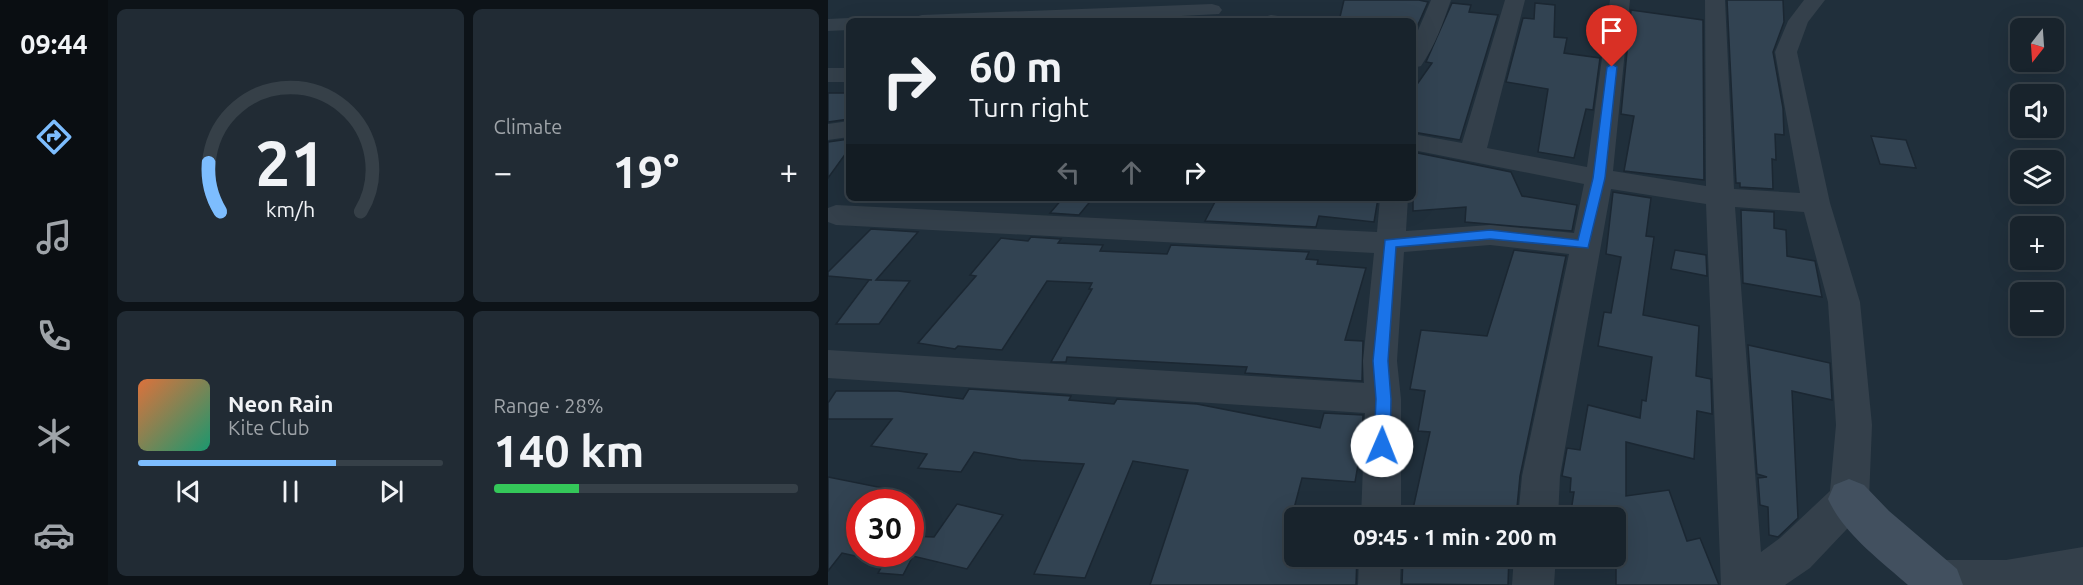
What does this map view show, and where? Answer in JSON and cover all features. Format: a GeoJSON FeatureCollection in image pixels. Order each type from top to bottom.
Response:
{"type":"FeatureCollection","features":[{"type":"Feature","properties":{"kind":"main road"},"geometry":{"type":"LineString","coordinates":[[1849,499],[1874,526],[1940,583]]}},
{"type":"Feature","properties":{"kind":"street"},"geometry":{"type":"LineString","coordinates":[[1180,0],[1205,16]]}},
{"type":"Feature","properties":{"kind":"street"},"geometry":{"type":"LineString","coordinates":[[1092,18],[1205,16],[1231,0]]}},
{"type":"Feature","properties":{"kind":"street"},"geometry":{"type":"LineString","coordinates":[[1416,50],[1420,35],[1441,0]]}},
{"type":"Feature","properties":{"kind":"street"},"geometry":{"type":"LineString","coordinates":[[1472,155],[1515,0]]}},
{"type":"Feature","properties":{"kind":"street"},"geometry":{"type":"LineString","coordinates":[[1539,507],[1541,476],[1584,245],[1599,178],[1620,0]]}},
{"type":"Feature","properties":{"kind":"street"},"geometry":{"type":"LineString","coordinates":[[1715,0],[1720,197],[1742,585]]}},
{"type":"Feature","properties":{"kind":"street"},"geometry":{"type":"LineString","coordinates":[[1749,585],[1795,553],[1849,499],[1854,425],[1844,302],[1816,203],[1786,52],[1798,21],[1815,0]]}},
{"type":"Feature","properties":{"kind":"street"},"geometry":{"type":"LineString","coordinates":[[828,25],[846,24]]}},
{"type":"Feature","properties":{"kind":"street"},"geometry":{"type":"LineString","coordinates":[[828,75],[846,75]]}},
{"type":"Feature","properties":{"kind":"street"},"geometry":{"type":"LineString","coordinates":[[828,132],[846,129]]}},
{"type":"Feature","properties":{"kind":"street"},"geometry":{"type":"LineString","coordinates":[[1416,143],[1599,178],[1720,197],[1816,203]]}},
{"type":"Feature","properties":{"kind":"street"},"geometry":{"type":"LineString","coordinates":[[832,217],[859,201]]}},
{"type":"Feature","properties":{"kind":"street"},"geometry":{"type":"LineString","coordinates":[[1381,507],[1383,399],[1380,361],[1394,201]]}},
{"type":"Feature","properties":{"kind":"street"},"geometry":{"type":"LineString","coordinates":[[832,217],[1390,243],[1490,235],[1584,245]]}},
{"type":"Feature","properties":{"kind":"street"},"geometry":{"type":"LineString","coordinates":[[828,364],[1383,399]]}},
{"type":"Feature","properties":{"kind":"street"},"geometry":{"type":"LineString","coordinates":[[1379,585],[1380,567]]}},
{"type":"Feature","properties":{"kind":"street"},"geometry":{"type":"LineString","coordinates":[[1533,585],[1534,567]]}},
{"type":"Feature","properties":{"kind":"street"},"geometry":{"type":"LineString","coordinates":[[1940,583],[2006,581],[2083,568]]}},
{"type":"Feature","properties":{"kind":"building"},"geometry":{"type":"Polygon","coordinates":[[[1344,0],[1428,2],[1417,27],[1416,18],[1340,18],[1344,0]]]}},
{"type":"Feature","properties":{"kind":"building"},"geometry":{"type":"Polygon","coordinates":[[[1727,0],[1783,0],[1784,22],[1773,52],[1783,108],[1784,135],[1775,134],[1776,160],[1772,159],[1773,189],[1740,187],[1740,183],[1736,183],[1727,0]]]}},
{"type":"Feature","properties":{"kind":"building"},"geometry":{"type":"Polygon","coordinates":[[[1452,3],[1471,5],[1469,12],[1498,15],[1460,140],[1416,133],[1416,86],[1432,63],[1426,62],[1452,3]]]}},
{"type":"Feature","properties":{"kind":"building"},"geometry":{"type":"Polygon","coordinates":[[[1535,3],[1555,5],[1554,37],[1567,38],[1564,53],[1600,58],[1593,110],[1586,109],[1574,158],[1538,152],[1548,89],[1506,82],[1523,18],[1534,19],[1535,3]]]}},
{"type":"Feature","properties":{"kind":"building"},"geometry":{"type":"Polygon","coordinates":[[[1631,10],[1703,20],[1704,180],[1624,171],[1634,116],[1621,114],[1631,10]]]}},
{"type":"Feature","properties":{"kind":"building"},"geometry":{"type":"Polygon","coordinates":[[[828,93],[846,93],[846,119],[828,122],[828,93]]]}},
{"type":"Feature","properties":{"kind":"building"},"geometry":{"type":"Polygon","coordinates":[[[1871,136],[1906,140],[1916,168],[1880,164],[1871,136]]]}},
{"type":"Feature","properties":{"kind":"building"},"geometry":{"type":"Polygon","coordinates":[[[846,139],[846,153],[828,178],[828,142],[846,139]]]}},
{"type":"Feature","properties":{"kind":"building"},"geometry":{"type":"Polygon","coordinates":[[[1416,153],[1511,172],[1522,196],[1577,205],[1572,231],[1465,222],[1466,207],[1413,211],[1413,201],[1416,201],[1416,153]]]}},
{"type":"Feature","properties":{"kind":"building"},"geometry":{"type":"Polygon","coordinates":[[[1613,192],[1651,198],[1646,236],[1654,237],[1643,315],[1699,326],[1696,376],[1711,379],[1712,414],[1697,411],[1694,459],[1626,442],[1626,496],[1669,490],[1687,541],[1700,538],[1719,585],[1616,585],[1616,567],[1626,567],[1626,507],[1572,507],[1574,492],[1570,492],[1571,478],[1562,476],[1567,448],[1580,450],[1588,405],[1640,418],[1642,400],[1646,401],[1652,357],[1598,346],[1604,312],[1611,313],[1621,257],[1606,254],[1613,192]]]}},
{"type":"Feature","properties":{"kind":"building"},"geometry":{"type":"Polygon","coordinates":[[[1060,201],[1091,201],[1079,215],[1050,213],[1060,201]]]}},
{"type":"Feature","properties":{"kind":"building"},"geometry":{"type":"Polygon","coordinates":[[[1215,201],[1378,201],[1374,222],[1319,216],[1316,227],[1205,221],[1215,201]]]}},
{"type":"Feature","properties":{"kind":"building"},"geometry":{"type":"Polygon","coordinates":[[[1741,210],[1774,212],[1774,228],[1786,230],[1787,256],[1815,261],[1822,297],[1743,283],[1741,210]]]}},
{"type":"Feature","properties":{"kind":"building"},"geometry":{"type":"Polygon","coordinates":[[[871,229],[918,232],[876,280],[910,281],[879,324],[836,324],[869,280],[872,280],[828,276],[828,272],[871,229]]]}},
{"type":"Feature","properties":{"kind":"building"},"geometry":{"type":"Polygon","coordinates":[[[1031,237],[1061,239],[1058,243],[1103,245],[1100,251],[1167,254],[1171,245],[1309,252],[1306,259],[1318,260],[1317,264],[1366,268],[1345,340],[1363,341],[1362,381],[1245,373],[1247,367],[1067,357],[1066,362],[1051,362],[1092,289],[1089,289],[1092,283],[1047,281],[1002,350],[958,346],[955,349],[918,343],[976,276],[970,275],[1001,238],[1028,241],[1031,237]]]}},
{"type":"Feature","properties":{"kind":"building"},"geometry":{"type":"Polygon","coordinates":[[[1514,250],[1566,256],[1520,476],[1517,507],[1413,507],[1430,432],[1418,431],[1425,391],[1410,389],[1421,330],[1487,336],[1514,250]]]}},
{"type":"Feature","properties":{"kind":"building"},"geometry":{"type":"Polygon","coordinates":[[[1675,250],[1706,255],[1707,276],[1671,269],[1675,250]]]}},
{"type":"Feature","properties":{"kind":"building"},"geometry":{"type":"Polygon","coordinates":[[[1748,345],[1830,363],[1832,400],[1792,391],[1798,518],[1778,537],[1769,535],[1768,507],[1760,505],[1758,478],[1767,477],[1757,474],[1748,345]]]}},
{"type":"Feature","properties":{"kind":"building"},"geometry":{"type":"Polygon","coordinates":[[[969,389],[1071,396],[1069,400],[1114,404],[1117,399],[1197,404],[1320,428],[1324,413],[1363,415],[1362,442],[1355,482],[1302,478],[1294,507],[1284,507],[1284,567],[1357,567],[1356,585],[1150,585],[1188,470],[1133,461],[1085,578],[1034,574],[1084,464],[1021,460],[974,452],[961,472],[918,468],[927,454],[871,446],[892,419],[828,419],[828,403],[836,391],[898,391],[963,399],[969,389]]]}},
{"type":"Feature","properties":{"kind":"building"},"geometry":{"type":"Polygon","coordinates":[[[828,477],[888,489],[846,489],[846,554],[842,553],[828,571],[828,477]]]}},
{"type":"Feature","properties":{"kind":"building"},"geometry":{"type":"Polygon","coordinates":[[[957,504],[1003,515],[967,569],[924,559],[924,537],[934,537],[957,504]]]}},
{"type":"Feature","properties":{"kind":"building"},"geometry":{"type":"Polygon","coordinates":[[[881,567],[907,567],[903,575],[878,573],[881,567]]]}},
{"type":"Feature","properties":{"kind":"building"},"geometry":{"type":"Polygon","coordinates":[[[1403,567],[1509,567],[1508,585],[1402,584],[1403,567]]]}},
{"type":"Feature","properties":{"kind":"route"},"geometry":{"type":"LineString","coordinates":[[1382,446],[1383,399],[1380,361],[1390,243],[1490,235],[1584,245],[1599,178],[1612,67]]}}]}
